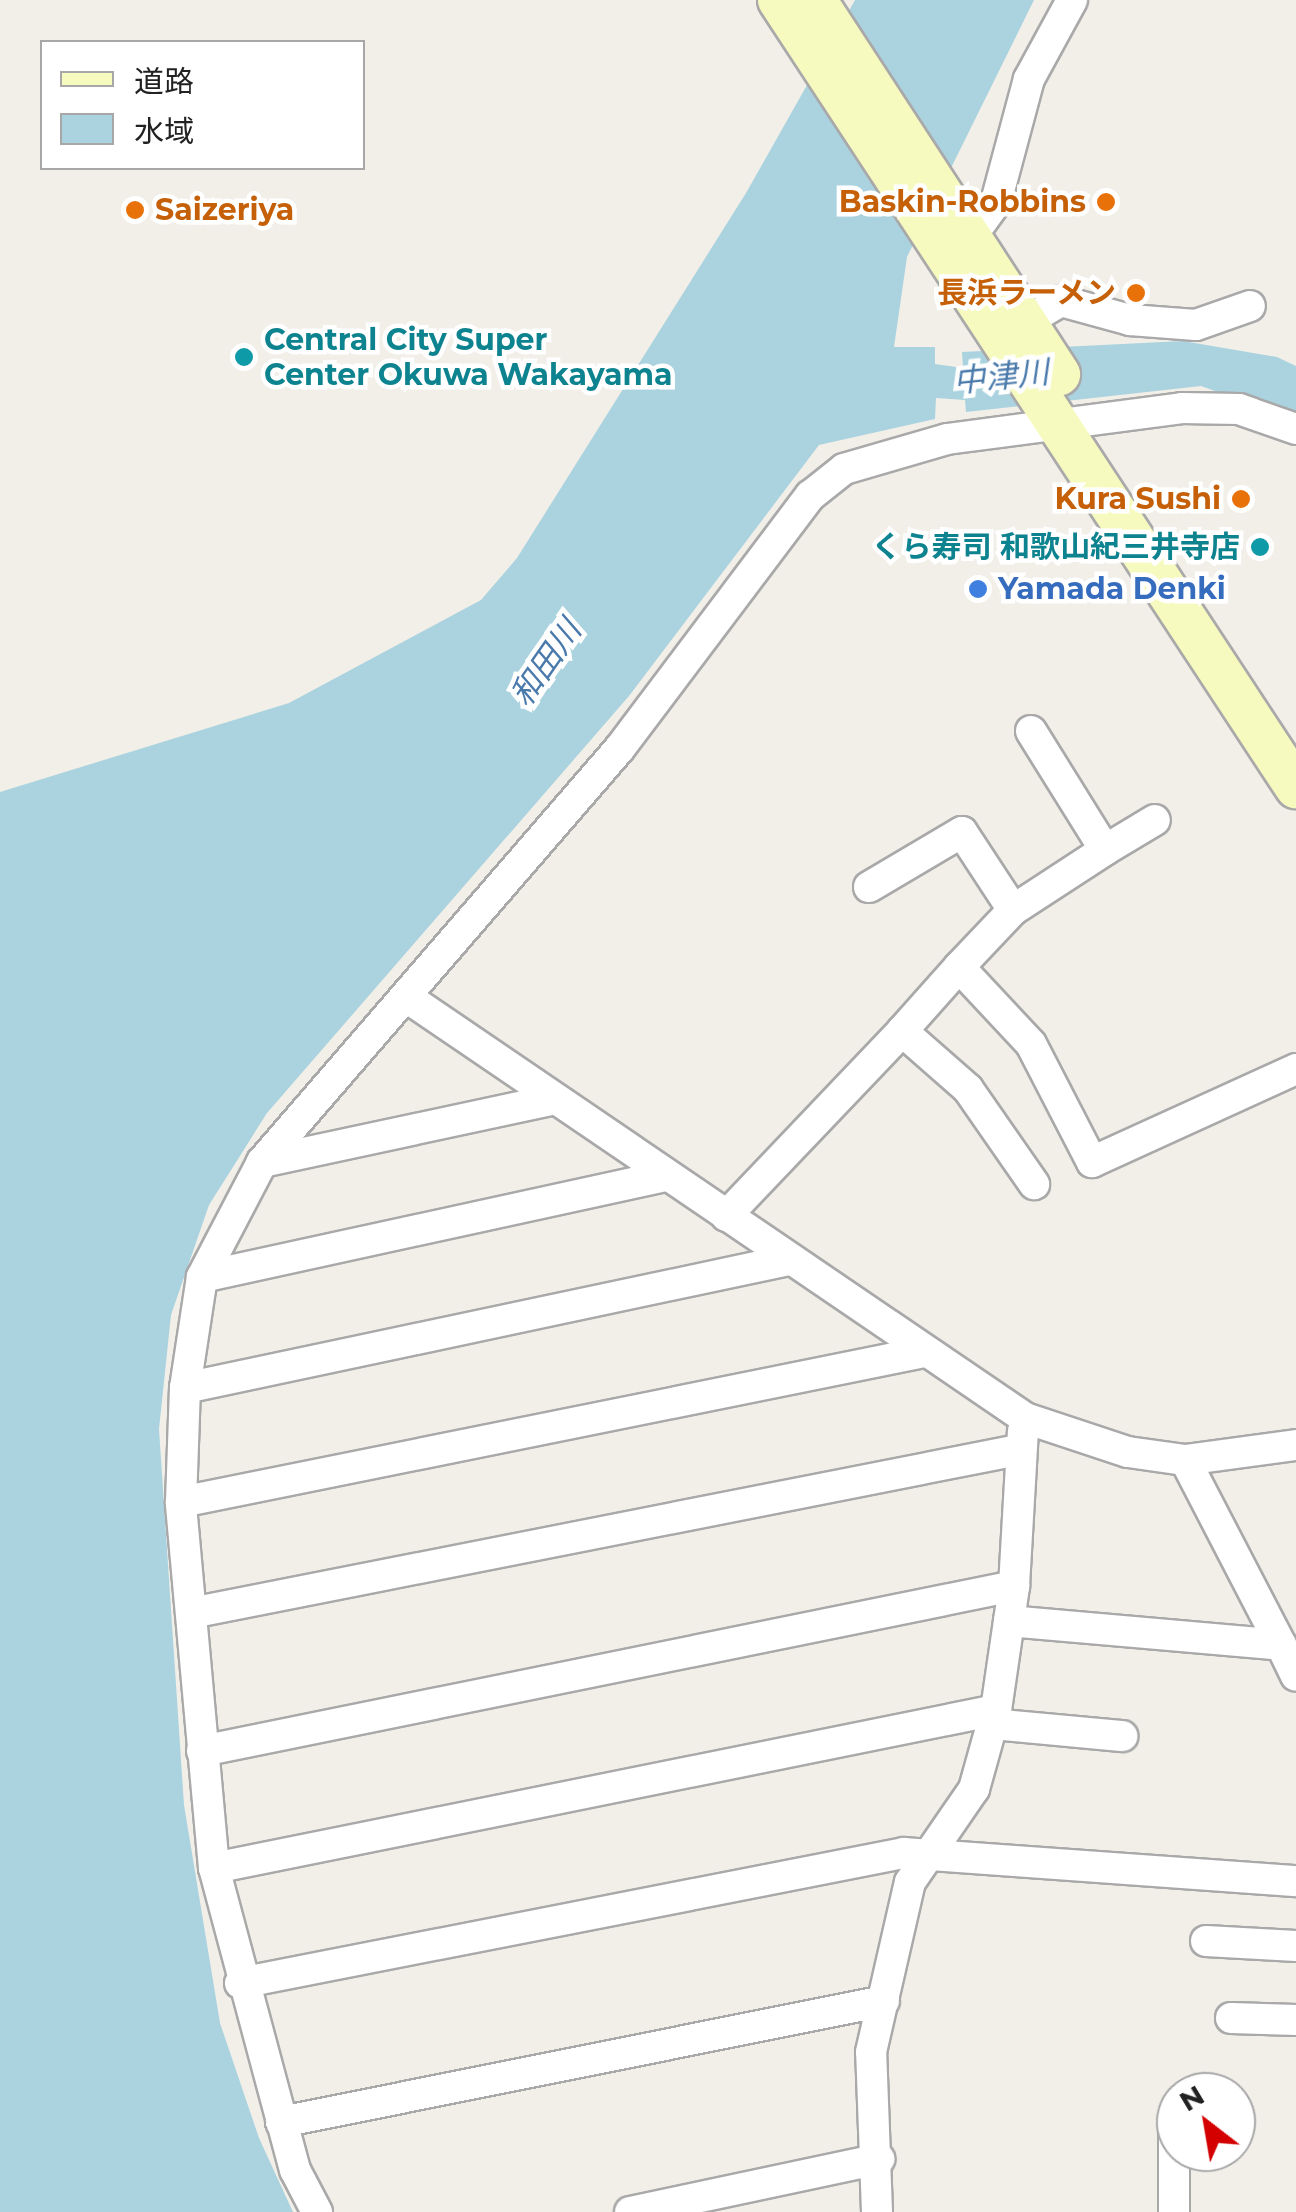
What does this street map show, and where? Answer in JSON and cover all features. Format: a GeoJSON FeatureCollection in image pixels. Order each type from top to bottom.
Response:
{"type":"FeatureCollection","features":[{"type":"Feature","properties":{"kind":"main road"},"geometry":{"type":"LineString","coordinates":[[780,0],[814,17],[1015,326],[1296,787]]}},
{"type":"Feature","properties":{"kind":"main road"},"geometry":{"type":"LineString","coordinates":[[1070,417],[1296,734]]}},
{"type":"Feature","properties":{"kind":"street"},"geometry":{"type":"LineString","coordinates":[[955,239],[996,202],[1030,79],[1072,0]]}},
{"type":"Feature","properties":{"kind":"street"},"geometry":{"type":"LineString","coordinates":[[1015,326],[1062,301],[1130,320],[1196,325],[1250,306]]}},
{"type":"Feature","properties":{"kind":"street"},"geometry":{"type":"LineString","coordinates":[[317,2212],[281,2122],[240,1983],[214,1868],[181,1502],[185,1388],[202,1277],[262,1162],[408,998],[620,748],[810,496],[870,458],[947,439],[1070,417],[1182,408],[1239,409],[1296,430]]}},
{"type":"Feature","properties":{"kind":"street"},"geometry":{"type":"LineString","coordinates":[[1030,731],[1104,850]]}},
{"type":"Feature","properties":{"kind":"street"},"geometry":{"type":"LineString","coordinates":[[726,1216],[1013,910],[1155,820]]}},
{"type":"Feature","properties":{"kind":"street"},"geometry":{"type":"LineString","coordinates":[[869,887],[962,832],[1013,910]]}},
{"type":"Feature","properties":{"kind":"street"},"geometry":{"type":"LineString","coordinates":[[959,967],[1031,1044],[1092,1162],[1296,1069]]}},
{"type":"Feature","properties":{"kind":"street"},"geometry":{"type":"LineString","coordinates":[[408,998],[1025,1418],[1128,1452],[1184,1460],[1296,1445]]}},
{"type":"Feature","properties":{"kind":"street"},"geometry":{"type":"LineString","coordinates":[[902,1031],[968,1089],[1034,1184]]}},
{"type":"Feature","properties":{"kind":"street"},"geometry":{"type":"LineString","coordinates":[[262,1162],[556,1099]]}},
{"type":"Feature","properties":{"kind":"street"},"geometry":{"type":"LineString","coordinates":[[202,1277],[665,1176]]}},
{"type":"Feature","properties":{"kind":"street"},"geometry":{"type":"LineString","coordinates":[[185,1388],[789,1260]]}},
{"type":"Feature","properties":{"kind":"street"},"geometry":{"type":"LineString","coordinates":[[181,1502],[924,1352]]}},
{"type":"Feature","properties":{"kind":"street"},"geometry":{"type":"LineString","coordinates":[[877,2212],[880,2158],[872,2052],[910,1882],[927,1852],[974,1789],[994,1717],[1014,1586],[1018,1450],[1025,1418]]}},
{"type":"Feature","properties":{"kind":"street"},"geometry":{"type":"LineString","coordinates":[[191,1613],[1018,1450]]}},
{"type":"Feature","properties":{"kind":"street"},"geometry":{"type":"LineString","coordinates":[[1184,1460],[1296,1676]]}},
{"type":"Feature","properties":{"kind":"street"},"geometry":{"type":"LineString","coordinates":[[202,1751],[1014,1586]]}},
{"type":"Feature","properties":{"kind":"street"},"geometry":{"type":"LineString","coordinates":[[1009,1621],[1281,1645]]}},
{"type":"Feature","properties":{"kind":"street"},"geometry":{"type":"LineString","coordinates":[[214,1868],[994,1717],[1122,1736]]}},
{"type":"Feature","properties":{"kind":"street"},"geometry":{"type":"LineString","coordinates":[[240,1983],[927,1852],[1296,1882]]}},
{"type":"Feature","properties":{"kind":"street"},"geometry":{"type":"LineString","coordinates":[[1206,1942],[1296,1946]]}},
{"type":"Feature","properties":{"kind":"street"},"geometry":{"type":"LineString","coordinates":[[281,2122],[884,2001]]}},
{"type":"Feature","properties":{"kind":"street"},"geometry":{"type":"LineString","coordinates":[[1232,2018],[1296,2020]]}},
{"type":"Feature","properties":{"kind":"street"},"geometry":{"type":"LineString","coordinates":[[630,2212],[880,2158]]}},
{"type":"Feature","properties":{"kind":"street"},"geometry":{"type":"LineString","coordinates":[[1174,2172],[1174,2212]]}},
{"type":"Feature","properties":{"kind":"water"},"geometry":{"type":"Polygon","coordinates":[[[855,0],[1034,0],[907,257],[894,347],[935,347],[935,364],[963,368],[962,352],[1183,341],[1277,357],[1296,366],[1296,420],[1201,386],[966,412],[965,400],[936,398],[935,419],[819,445],[629,696],[267,1113],[209,1205],[171,1315],[159,1429],[184,1805],[220,2023],[259,2138],[293,2212],[0,2212],[0,792],[289,703],[481,600],[517,558],[746,193],[855,0]]]}},
{"type":"Feature","properties":{"kind":"place","name":"Baskin-Robbins"},"geometry":{"type":"Point","coordinates":[1106,202]}},
{"type":"Feature","properties":{"kind":"place","name":"Saizeriya"},"geometry":{"type":"Point","coordinates":[135,210]}},
{"type":"Feature","properties":{"kind":"place","name":"長浜ラーメン"},"geometry":{"type":"Point","coordinates":[1136,293]}},
{"type":"Feature","properties":{"kind":"place","name":"Central City Super Center Okuwa Wakayama"},"geometry":{"type":"Point","coordinates":[244,357]}},
{"type":"Feature","properties":{"kind":"place","name":"Kura Sushi"},"geometry":{"type":"Point","coordinates":[1241,499]}},
{"type":"Feature","properties":{"kind":"place","name":"くら寿司 和歌山紀三井寺店"},"geometry":{"type":"Point","coordinates":[1260,547]}},
{"type":"Feature","properties":{"kind":"place","name":"Yamada Denki"},"geometry":{"type":"Point","coordinates":[978,589]}},
{"type":"Feature","properties":{"kind":"water label","name":"中津川"},"geometry":{"type":"Point","coordinates":[1001,377]}},
{"type":"Feature","properties":{"kind":"water label","name":"和田川"},"geometry":{"type":"Point","coordinates":[546,663]}}]}
